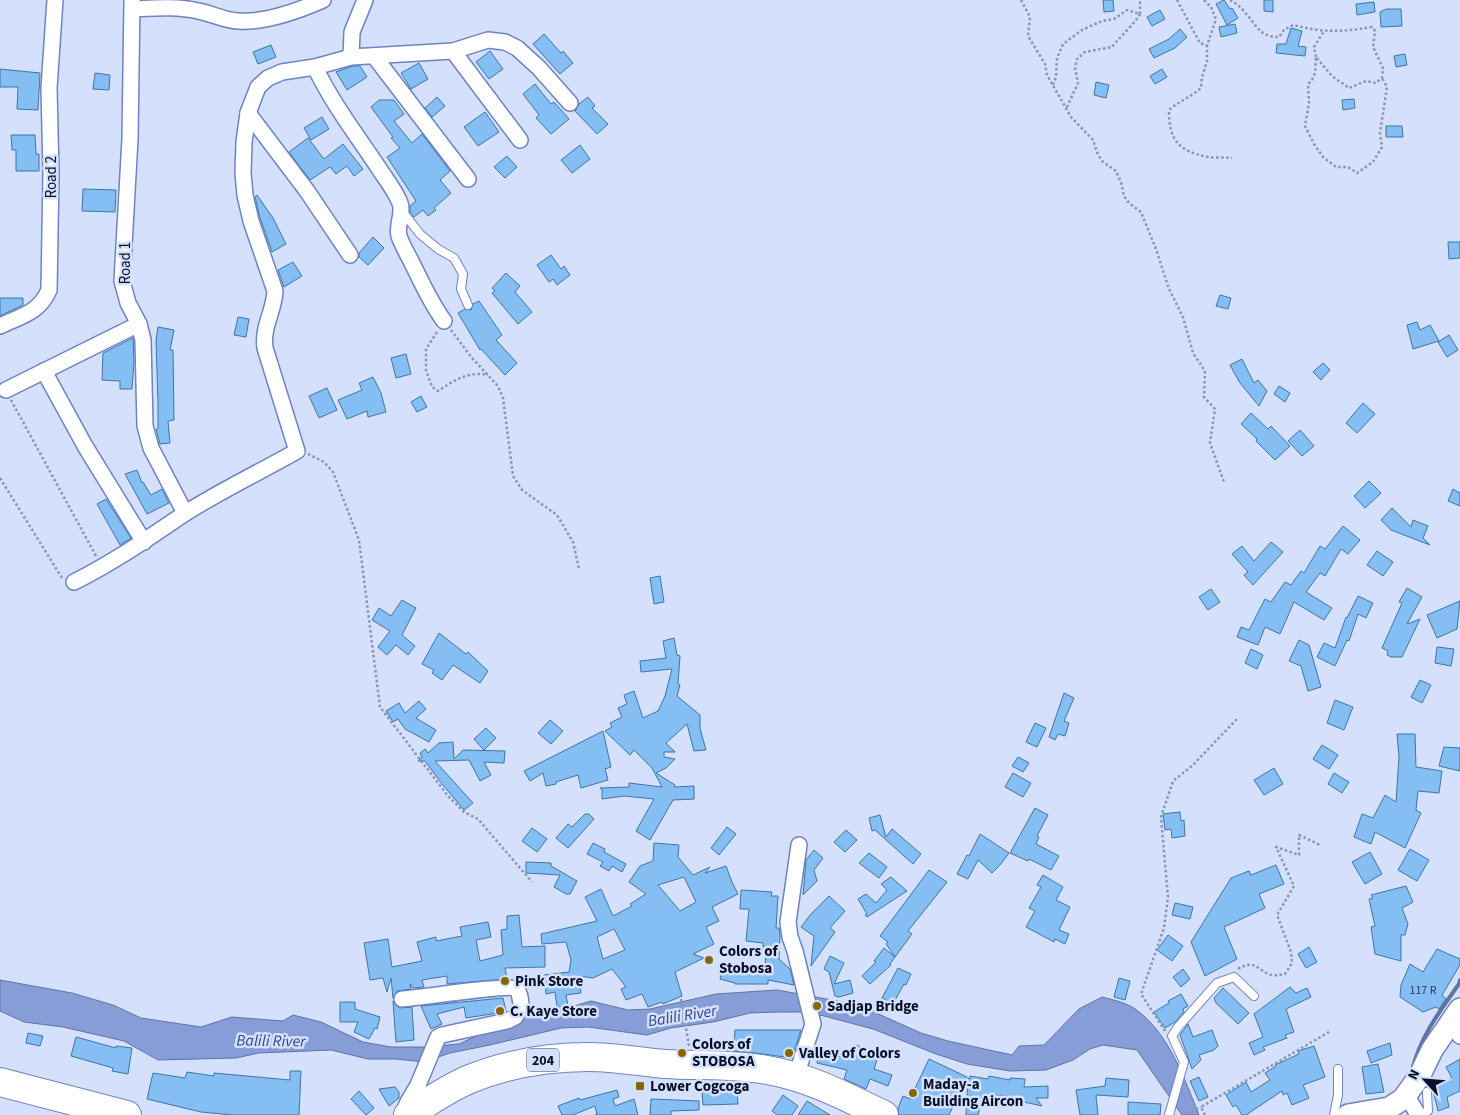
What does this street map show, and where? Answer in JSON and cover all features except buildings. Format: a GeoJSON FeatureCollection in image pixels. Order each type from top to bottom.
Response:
{"type":"FeatureCollection","features":[{"type":"Feature","properties":{"kind":"highway","name":"204"},"geometry":{"type":"LineString","coordinates":[[408,1115],[445,1092],[493,1070],[555,1058],[591,1057],[665,1064],[738,1066],[767,1069],[796,1076],[832,1090],[884,1115]]}},
{"type":"Feature","properties":{"kind":"highway"},"geometry":{"type":"LineString","coordinates":[[0,1082],[127,1115]]}},
{"type":"Feature","properties":{"kind":"street","name":"Road 2"},"geometry":{"type":"LineString","coordinates":[[0,326],[36,310],[44,301],[49,290],[52,174],[48,88],[55,0]]}},
{"type":"Feature","properties":{"kind":"street"},"geometry":{"type":"LineString","coordinates":[[132,4],[158,8],[196,10],[236,22],[250,22],[296,12],[323,0]]}},
{"type":"Feature","properties":{"kind":"street"},"geometry":{"type":"LineString","coordinates":[[351,57],[352,32],[365,0]]}},
{"type":"Feature","properties":{"kind":"street","name":"Road 1"},"geometry":{"type":"LineString","coordinates":[[132,4],[130,139],[122,281],[128,302],[140,324],[143,340],[145,426],[151,448],[185,514]]}},
{"type":"Feature","properties":{"kind":"street"},"geometry":{"type":"LineString","coordinates":[[74,582],[102,568],[185,514],[297,451],[264,342],[265,326],[274,303],[275,291],[251,221],[245,195],[243,161],[248,112],[258,87],[268,78],[282,72],[315,67],[351,57],[453,51],[488,40],[506,42],[517,48],[539,68],[570,102]]}},
{"type":"Feature","properties":{"kind":"street"},"geometry":{"type":"LineString","coordinates":[[453,51],[520,140]]}},
{"type":"Feature","properties":{"kind":"street"},"geometry":{"type":"LineString","coordinates":[[374,56],[468,179]]}},
{"type":"Feature","properties":{"kind":"street"},"geometry":{"type":"LineString","coordinates":[[315,67],[324,88],[400,202],[402,211],[398,235],[435,308],[444,321]]}},
{"type":"Feature","properties":{"kind":"street"},"geometry":{"type":"LineString","coordinates":[[248,112],[307,191],[350,255]]}},
{"type":"Feature","properties":{"kind":"street"},"geometry":{"type":"LineString","coordinates":[[6,390],[140,324]]}},
{"type":"Feature","properties":{"kind":"street"},"geometry":{"type":"LineString","coordinates":[[44,371],[85,446],[144,542]]}},
{"type":"Feature","properties":{"kind":"street"},"geometry":{"type":"LineString","coordinates":[[796,1076],[813,1024],[790,937],[788,922],[799,845]]}},
{"type":"Feature","properties":{"kind":"street"},"geometry":{"type":"LineString","coordinates":[[402,999],[434,997],[498,988],[515,988],[518,992],[521,1008],[515,1017],[507,1021],[442,1035],[437,1040],[436,1047],[408,1102],[406,1109],[408,1115]]}},
{"type":"Feature","properties":{"kind":"street"},"geometry":{"type":"LineString","coordinates":[[1400,1105],[1419,1077],[1432,1050],[1457,1022]]}},
{"type":"Feature","properties":{"kind":"street"},"geometry":{"type":"LineString","coordinates":[[1348,1115],[1400,1105],[1419,1115]]}},
{"type":"Feature","properties":{"kind":"lane"},"geometry":{"type":"LineString","coordinates":[[402,211],[420,234],[438,249],[454,258],[463,274],[461,289],[468,305]]}},
{"type":"Feature","properties":{"kind":"lane"},"geometry":{"type":"LineString","coordinates":[[1170,1111],[1184,1062],[1172,1036],[1178,1027],[1218,983],[1234,977],[1254,996]]}},
{"type":"Feature","properties":{"kind":"lane"},"geometry":{"type":"LineString","coordinates":[[1334,1115],[1338,1095],[1338,1069]]}},
{"type":"Feature","properties":{"kind":"path"},"geometry":{"type":"LineString","coordinates":[[1021,0],[1030,17],[1028,36],[1045,64],[1047,75],[1071,118],[1093,140],[1098,155],[1103,162],[1116,171],[1124,196],[1129,203],[1141,212],[1144,219],[1169,289],[1183,317],[1193,353],[1205,371],[1204,397],[1214,409],[1210,443],[1224,482]]}},
{"type":"Feature","properties":{"kind":"path"},"geometry":{"type":"LineString","coordinates":[[1066,109],[1078,83],[1075,68],[1077,59],[1085,52],[1112,47],[1140,14],[1140,0]]}},
{"type":"Feature","properties":{"kind":"path"},"geometry":{"type":"LineString","coordinates":[[1177,0],[1200,43],[1207,46]]}},
{"type":"Feature","properties":{"kind":"path"},"geometry":{"type":"LineString","coordinates":[[1204,0],[1211,7],[1216,19],[1207,46],[1207,61],[1201,88],[1190,98],[1177,102],[1169,110],[1169,125],[1172,137],[1182,147],[1209,157],[1232,158]]}},
{"type":"Feature","properties":{"kind":"path"},"geometry":{"type":"LineString","coordinates":[[1230,0],[1245,10],[1262,32],[1268,36],[1279,37],[1284,30],[1293,25],[1315,31],[1324,31],[1341,32],[1372,27],[1375,31],[1373,47],[1383,68],[1382,78],[1387,87],[1380,133],[1382,147],[1373,162],[1357,173],[1348,167],[1336,167],[1323,157],[1305,126],[1309,103],[1308,84],[1312,81],[1315,71],[1316,57],[1314,47],[1324,31]]}},
{"type":"Feature","properties":{"kind":"path"},"geometry":{"type":"LineString","coordinates":[[1053,85],[1056,77],[1057,58],[1063,44],[1082,30],[1102,21],[1114,19],[1127,10],[1140,14]]}},
{"type":"Feature","properties":{"kind":"path"},"geometry":{"type":"LineString","coordinates":[[1316,57],[1332,76],[1349,88],[1366,81],[1376,83],[1382,78]]}},
{"type":"Feature","properties":{"kind":"path"},"geometry":{"type":"LineString","coordinates":[[488,374],[477,372],[455,380],[438,391],[432,387],[426,370],[426,349],[444,321],[472,358],[488,374],[498,386],[503,398],[513,476],[522,490],[557,515],[573,542],[579,569]]}},
{"type":"Feature","properties":{"kind":"path"},"geometry":{"type":"LineString","coordinates":[[6,390],[102,568]]}},
{"type":"Feature","properties":{"kind":"path"},"geometry":{"type":"LineString","coordinates":[[297,451],[310,454],[324,462],[334,472],[358,540],[380,707],[448,796],[464,812],[478,819],[532,882]]}},
{"type":"Feature","properties":{"kind":"path"},"geometry":{"type":"LineString","coordinates":[[0,478],[61,577],[66,581],[74,582]]}},
{"type":"Feature","properties":{"kind":"path"},"geometry":{"type":"LineString","coordinates":[[1166,1033],[1140,994],[1164,928],[1168,897],[1161,817],[1173,781],[1193,765],[1237,719]]}},
{"type":"Feature","properties":{"kind":"path"},"geometry":{"type":"LineString","coordinates":[[1234,977],[1236,970],[1250,964],[1275,976],[1285,974],[1292,963],[1291,952],[1277,915],[1294,886],[1276,847],[1299,855],[1299,835],[1320,845]]}},
{"type":"Feature","properties":{"kind":"path"},"geometry":{"type":"LineString","coordinates":[[681,999],[689,1046]]}},
{"type":"Feature","properties":{"kind":"path"},"geometry":{"type":"LineString","coordinates":[[1182,1115],[1197,1108],[1202,1108],[1328,1032]]}},
{"type":"Feature","properties":{"kind":"path"},"geometry":{"type":"LineString","coordinates":[[1202,1108],[1205,1115]]}},
{"type":"Feature","properties":{"kind":"water","name":"Balili River"},"geometry":{"type":"Polygon","coordinates":[[[0,980],[72,993],[113,1005],[141,1018],[201,1027],[232,1017],[283,1021],[293,1015],[321,1022],[363,1042],[391,1047],[459,1044],[511,1020],[541,1011],[564,1009],[591,1001],[628,1010],[650,1009],[716,994],[777,990],[865,1008],[921,1033],[1012,1055],[1019,1046],[1044,1045],[1079,1009],[1102,997],[1134,1008],[1159,1033],[1175,1058],[1199,1115],[1182,1115],[1137,1050],[1103,1045],[1090,1049],[1073,1060],[1046,1070],[1010,1071],[967,1064],[873,1029],[807,1012],[750,1013],[713,1022],[671,1028],[647,1035],[588,1027],[561,1028],[450,1053],[424,1062],[368,1059],[331,1050],[259,1053],[236,1058],[158,1060],[124,1041],[63,1027],[24,1022],[0,1011],[0,980]]]}},
{"type":"Feature","properties":{"kind":"waterway"},"geometry":{"type":"LineString","coordinates":[[1412,1070],[1420,1046],[1460,980]]}},
{"type":"Feature","properties":{"kind":"place","name":"Colors of Stobosa"},"geometry":{"type":"Point","coordinates":[709,960]}},
{"type":"Feature","properties":{"kind":"place","name":"Pink Store"},"geometry":{"type":"Point","coordinates":[505,981]}},
{"type":"Feature","properties":{"kind":"place","name":"Sadjap Bridge"},"geometry":{"type":"Point","coordinates":[817,1006]}},
{"type":"Feature","properties":{"kind":"place","name":"C. Kaye Store"},"geometry":{"type":"Point","coordinates":[500,1011]}},
{"type":"Feature","properties":{"kind":"place","name":"Colors of STOBOSA"},"geometry":{"type":"Point","coordinates":[682,1053]}},
{"type":"Feature","properties":{"kind":"place","name":"Valley of Colors"},"geometry":{"type":"Point","coordinates":[789,1053]}},
{"type":"Feature","properties":{"kind":"place","name":"Lower Cogcoga"},"geometry":{"type":"Point","coordinates":[640,1086]}},
{"type":"Feature","properties":{"kind":"place","name":"Maday-a Building Aircon"},"geometry":{"type":"Point","coordinates":[913,1093]}}]}
